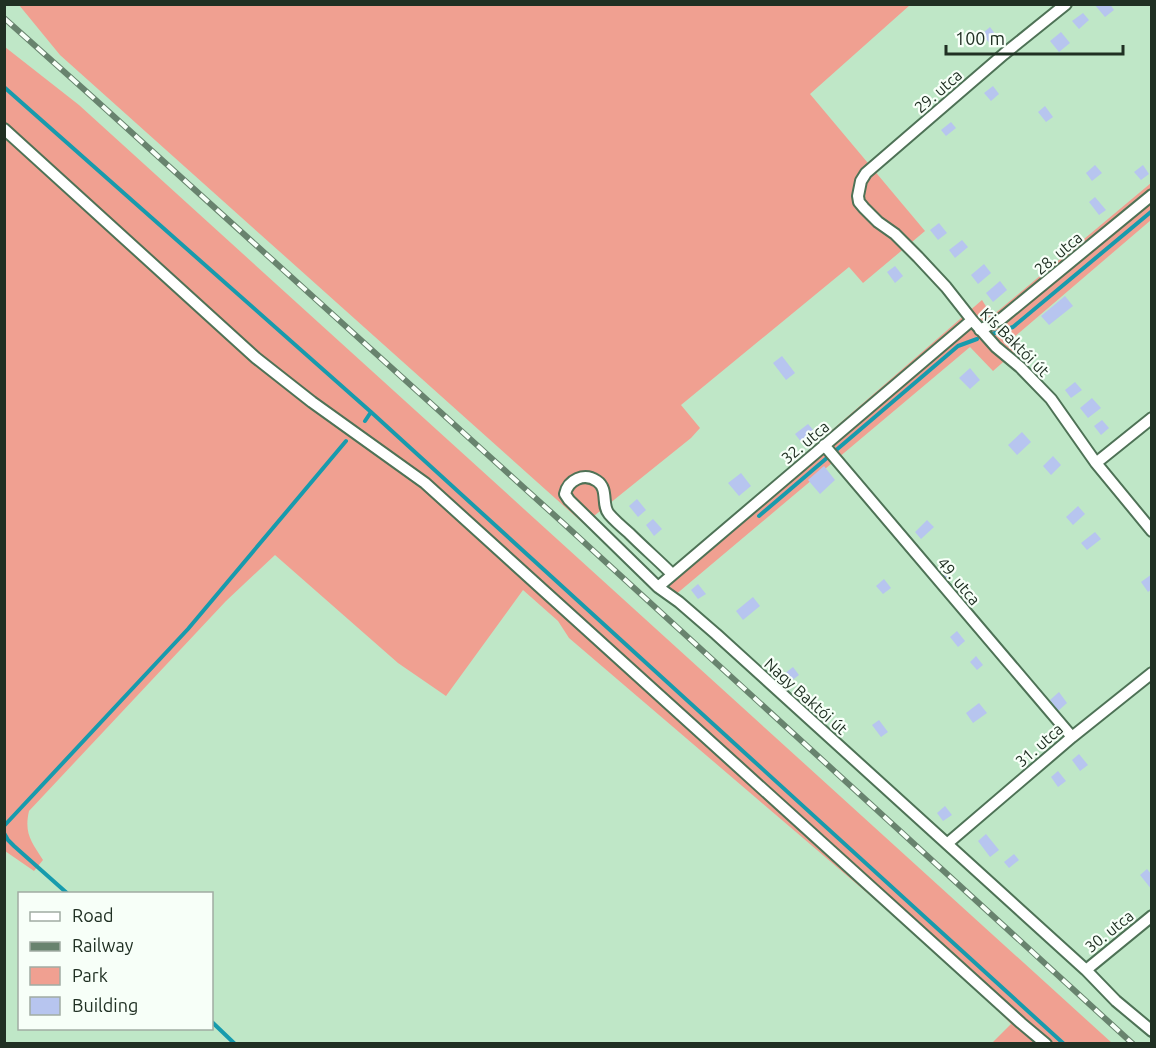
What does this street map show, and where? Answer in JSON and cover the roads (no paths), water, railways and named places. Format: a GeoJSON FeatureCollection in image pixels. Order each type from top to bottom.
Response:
{"type":"FeatureCollection","features":[{"type":"Feature","properties":{"kind":"street","name":"29. utca"},"geometry":{"type":"LineString","coordinates":[[861,181],[866,172],[1066,4]]}},
{"type":"Feature","properties":{"kind":"street"},"geometry":{"type":"LineString","coordinates":[[4,129],[256,358],[312,402],[424,483],[1046,1044]]}},
{"type":"Feature","properties":{"kind":"street","name":"Kis Baktói út"},"geometry":{"type":"LineString","coordinates":[[861,181],[858,196],[864,208],[878,222],[896,234],[946,287],[980,330],[1051,399],[1096,463],[1152,531]]}},
{"type":"Feature","properties":{"kind":"street","name":"28. utca"},"geometry":{"type":"LineString","coordinates":[[980,330],[1001,319],[1152,195]]}},
{"type":"Feature","properties":{"kind":"street","name":"32. utca"},"geometry":{"type":"LineString","coordinates":[[658,587],[972,320]]}},
{"type":"Feature","properties":{"kind":"street"},"geometry":{"type":"LineString","coordinates":[[1096,463],[1152,418]]}},
{"type":"Feature","properties":{"kind":"street","name":"49. utca"},"geometry":{"type":"LineString","coordinates":[[824,445],[1072,737]]}},
{"type":"Feature","properties":{"kind":"street","name":"Nagy Baktói út"},"geometry":{"type":"LineString","coordinates":[[672,574],[606,512],[603,488],[599,482],[593,478],[584,477],[568,484],[565,494],[569,500],[658,587],[716,634],[1086,969],[1116,1001],[1152,1031]]}},
{"type":"Feature","properties":{"kind":"street","name":"31. utca"},"geometry":{"type":"LineString","coordinates":[[948,843],[1072,737],[1152,673]]}},
{"type":"Feature","properties":{"kind":"street","name":"30. utca"},"geometry":{"type":"LineString","coordinates":[[1086,969],[1152,916]]}},
{"type":"Feature","properties":{"kind":"waterway"},"geometry":{"type":"LineString","coordinates":[[4,87],[371,412],[1064,1044]]}},
{"type":"Feature","properties":{"kind":"waterway"},"geometry":{"type":"LineString","coordinates":[[992,334],[1013,327],[1152,211]]}},
{"type":"Feature","properties":{"kind":"waterway"},"geometry":{"type":"LineString","coordinates":[[759,516],[958,346],[977,339]]}},
{"type":"Feature","properties":{"kind":"waterway"},"geometry":{"type":"LineString","coordinates":[[365,421],[371,412]]}},
{"type":"Feature","properties":{"kind":"waterway"},"geometry":{"type":"LineString","coordinates":[[4,826],[188,629],[346,441]]}},
{"type":"Feature","properties":{"kind":"waterway"},"geometry":{"type":"LineString","coordinates":[[4,833],[14,846],[66,892]]}},
{"type":"Feature","properties":{"kind":"waterway"},"geometry":{"type":"LineString","coordinates":[[213,1023],[235,1044]]}},
{"type":"Feature","properties":{"kind":"railway"},"geometry":{"type":"LineString","coordinates":[[4,18],[563,523],[1133,1044]]}}]}
